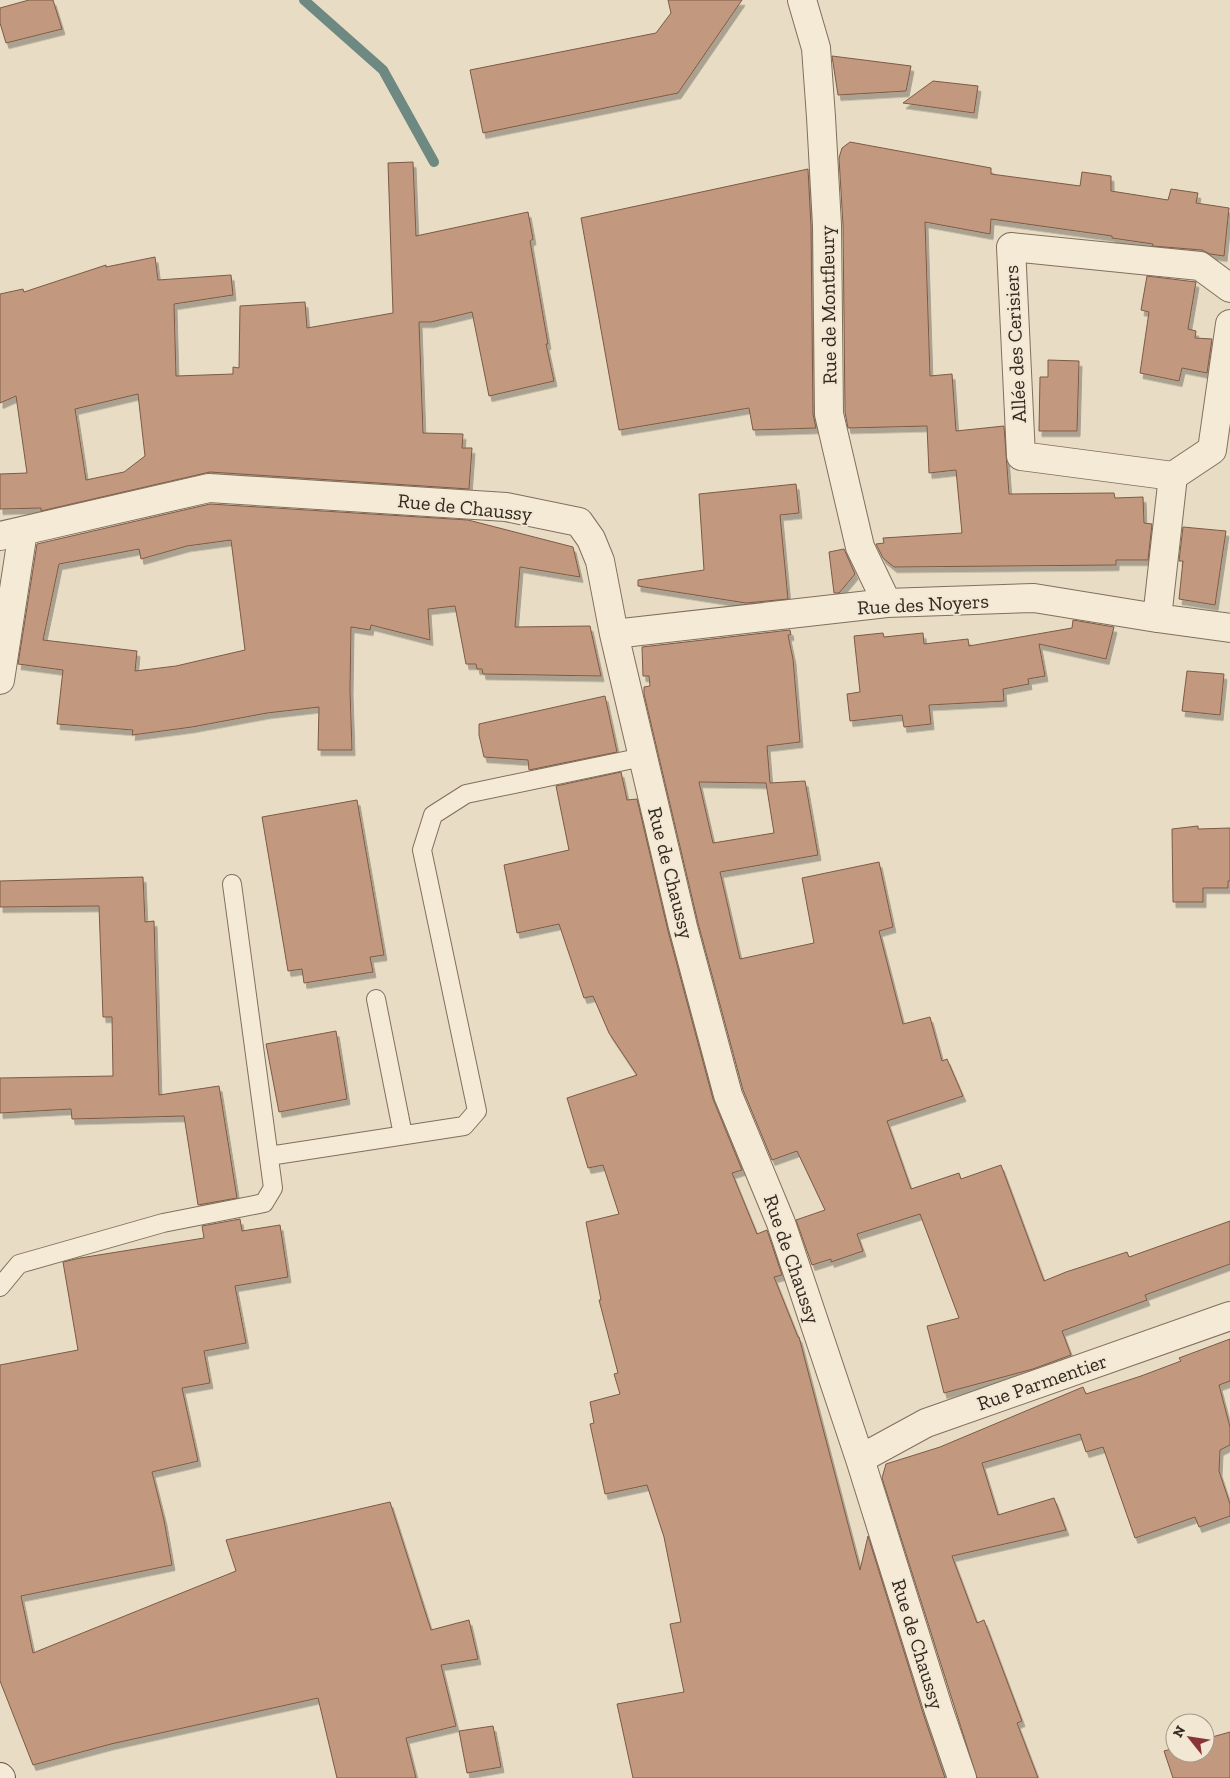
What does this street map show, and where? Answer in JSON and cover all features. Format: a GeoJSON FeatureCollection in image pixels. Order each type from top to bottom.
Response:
{"type":"FeatureCollection","features":[{"type":"Feature","properties":{"kind":"street","name":"Rue de Montfleury"},"geometry":{"type":"LineString","coordinates":[[802,0],[816,48],[821,117],[827,225],[829,414],[860,547],[887,603]]}},
{"type":"Feature","properties":{"kind":"street","name":"Allée des Cerisiers"},"geometry":{"type":"LineString","coordinates":[[1173,476],[1021,456],[1011,247],[1200,266],[1230,288]]}},
{"type":"Feature","properties":{"kind":"street"},"geometry":{"type":"LineString","coordinates":[[1158,618],[1173,476],[1212,450],[1230,324]]}},
{"type":"Feature","properties":{"kind":"street","name":"Rue de Chaussy"},"geometry":{"type":"LineString","coordinates":[[12,534],[209,488],[506,507],[578,522],[591,538],[600,561],[614,634],[683,927],[728,1094],[781,1223],[860,1459],[939,1711],[962,1778]]}},
{"type":"Feature","properties":{"kind":"street"},"geometry":{"type":"LineString","coordinates":[[0,680],[12,534]]}},
{"type":"Feature","properties":{"kind":"street","name":"Rue des Noyers"},"geometry":{"type":"LineString","coordinates":[[614,634],[887,603],[1034,598],[1230,628]]}},
{"type":"Feature","properties":{"kind":"street","name":"Rue Parmentier"},"geometry":{"type":"LineString","coordinates":[[860,1459],[926,1423],[1230,1316]]}},
{"type":"Feature","properties":{"kind":"lane"},"geometry":{"type":"LineString","coordinates":[[269,1156],[464,1126],[477,1111],[422,850],[433,815],[466,794],[643,757]]}},
{"type":"Feature","properties":{"kind":"lane"},"geometry":{"type":"LineString","coordinates":[[0,1287],[19,1264],[164,1224],[264,1203],[273,1188],[232,884]]}},
{"type":"Feature","properties":{"kind":"lane"},"geometry":{"type":"LineString","coordinates":[[376,999],[403,1135]]}},
{"type":"Feature","properties":{"kind":"building"},"geometry":{"type":"Polygon","coordinates":[[[29,0],[53,0],[62,29],[6,43],[0,23],[0,8],[29,0]]]}},
{"type":"Feature","properties":{"kind":"building"},"geometry":{"type":"Polygon","coordinates":[[[668,0],[742,0],[678,93],[483,133],[470,70],[656,33],[671,13],[668,0]]]}},
{"type":"Feature","properties":{"kind":"building"},"geometry":{"type":"Polygon","coordinates":[[[832,56],[911,66],[906,91],[838,95],[832,56]]]}},
{"type":"Feature","properties":{"kind":"building"},"geometry":{"type":"Polygon","coordinates":[[[933,81],[978,86],[974,113],[903,103],[933,81]]]}},
{"type":"Feature","properties":{"kind":"building"},"geometry":{"type":"Polygon","coordinates":[[[850,142],[991,168],[991,174],[1080,186],[1082,172],[1111,176],[1111,191],[1168,200],[1171,189],[1198,193],[1196,203],[1229,208],[1224,256],[1210,254],[1202,250],[1152,246],[1153,244],[1112,238],[1112,236],[991,219],[990,234],[925,222],[930,376],[952,374],[956,431],[1004,426],[1009,494],[1114,493],[1115,498],[1143,497],[1144,523],[1152,524],[1148,560],[1116,560],[1116,565],[894,567],[883,558],[876,544],[884,543],[883,538],[962,533],[956,470],[929,473],[927,426],[848,428],[845,412],[843,225],[839,158],[842,148],[850,142]]]}},
{"type":"Feature","properties":{"kind":"building"},"geometry":{"type":"Polygon","coordinates":[[[413,162],[416,236],[528,212],[533,239],[530,241],[548,344],[546,344],[554,381],[489,396],[472,312],[431,322],[419,322],[423,433],[463,434],[462,448],[472,448],[469,489],[210,472],[41,511],[41,508],[0,509],[0,474],[27,473],[16,396],[0,403],[0,294],[23,289],[24,292],[106,265],[106,267],[155,257],[158,280],[231,275],[233,295],[174,304],[176,376],[233,374],[233,367],[239,368],[240,306],[305,302],[307,328],[393,313],[388,163],[413,162]],[[138,394],[75,409],[86,480],[124,472],[145,456],[138,394]]]}},
{"type":"Feature","properties":{"kind":"building"},"geometry":{"type":"Polygon","coordinates":[[[808,169],[811,226],[813,414],[816,428],[753,430],[749,408],[619,430],[581,218],[808,169]]]}},
{"type":"Feature","properties":{"kind":"building"},"geometry":{"type":"Polygon","coordinates":[[[1147,276],[1196,282],[1188,329],[1196,331],[1195,338],[1212,339],[1207,373],[1182,368],[1179,381],[1140,373],[1149,312],[1141,310],[1147,276]]]}},
{"type":"Feature","properties":{"kind":"building"},"geometry":{"type":"Polygon","coordinates":[[[1048,360],[1079,361],[1077,431],[1039,431],[1040,377],[1048,377],[1048,360]]]}},
{"type":"Feature","properties":{"kind":"building"},"geometry":{"type":"Polygon","coordinates":[[[796,484],[799,513],[780,515],[788,599],[746,603],[638,586],[638,580],[704,570],[699,494],[796,484]]]}},
{"type":"Feature","properties":{"kind":"building"},"geometry":{"type":"Polygon","coordinates":[[[210,504],[468,520],[573,547],[580,577],[520,567],[515,627],[590,626],[601,676],[483,674],[482,669],[477,669],[476,664],[466,664],[455,606],[428,609],[430,640],[371,625],[370,630],[351,627],[350,690],[352,750],[318,750],[319,707],[267,713],[192,727],[132,735],[133,730],[57,724],[63,670],[18,664],[37,544],[210,504]],[[231,540],[187,546],[141,559],[139,549],[59,564],[43,640],[137,651],[135,671],[176,666],[245,650],[231,540]]]}},
{"type":"Feature","properties":{"kind":"building"},"geometry":{"type":"Polygon","coordinates":[[[1183,527],[1226,531],[1215,605],[1179,599],[1183,561],[1179,561],[1183,527]]]}},
{"type":"Feature","properties":{"kind":"building"},"geometry":{"type":"Polygon","coordinates":[[[844,549],[855,574],[839,593],[834,593],[829,552],[844,549]]]}},
{"type":"Feature","properties":{"kind":"building"},"geometry":{"type":"Polygon","coordinates":[[[1073,620],[1114,627],[1106,659],[1039,644],[1045,676],[1028,679],[1029,684],[1003,689],[1004,701],[929,705],[931,724],[904,727],[902,715],[850,721],[847,694],[860,692],[854,636],[883,633],[884,637],[923,633],[924,644],[968,639],[969,646],[1072,628],[1073,620]]]}},
{"type":"Feature","properties":{"kind":"building"},"geometry":{"type":"Polygon","coordinates":[[[790,630],[791,635],[788,635],[793,659],[800,742],[767,746],[770,783],[805,781],[818,855],[720,872],[740,959],[814,943],[802,878],[879,862],[893,927],[879,931],[903,1024],[930,1017],[942,1061],[947,1059],[963,1096],[887,1121],[911,1189],[959,1173],[961,1179],[1001,1165],[1044,1281],[1127,1252],[1129,1257],[1230,1221],[1230,1264],[1145,1295],[1147,1300],[1062,1331],[1071,1355],[1033,1369],[944,1393],[927,1326],[959,1318],[920,1214],[857,1234],[863,1251],[831,1262],[831,1259],[812,1265],[796,1220],[825,1210],[797,1151],[772,1160],[743,1090],[698,923],[644,694],[644,687],[650,686],[649,676],[643,676],[642,647],[790,630]],[[699,782],[713,843],[774,833],[766,783],[699,782]]]}},
{"type":"Feature","properties":{"kind":"building"},"geometry":{"type":"Polygon","coordinates":[[[1187,671],[1224,674],[1220,715],[1182,711],[1187,671]]]}},
{"type":"Feature","properties":{"kind":"building"},"geometry":{"type":"Polygon","coordinates":[[[605,696],[617,752],[529,770],[528,760],[484,757],[479,735],[479,724],[605,696]]]}},
{"type":"Feature","properties":{"kind":"building"},"geometry":{"type":"Polygon","coordinates":[[[621,772],[627,800],[637,799],[668,931],[713,1099],[742,1170],[732,1173],[757,1234],[767,1230],[782,1275],[774,1277],[799,1337],[860,1570],[868,1536],[945,1778],[633,1778],[617,1704],[684,1692],[670,1624],[681,1622],[664,1537],[647,1485],[605,1494],[590,1424],[594,1423],[590,1402],[620,1394],[614,1374],[618,1373],[599,1300],[601,1300],[586,1222],[619,1214],[603,1165],[588,1168],[567,1098],[637,1075],[609,1033],[593,996],[584,998],[559,924],[517,933],[504,865],[569,850],[556,786],[621,772]]]}},
{"type":"Feature","properties":{"kind":"building"},"geometry":{"type":"Polygon","coordinates":[[[357,800],[384,955],[370,957],[373,972],[304,983],[302,969],[288,971],[262,817],[357,800]]]}},
{"type":"Feature","properties":{"kind":"building"},"geometry":{"type":"Polygon","coordinates":[[[1198,826],[1198,829],[1230,828],[1230,881],[1228,881],[1228,888],[1203,888],[1203,902],[1173,902],[1172,829],[1198,826]]]}},
{"type":"Feature","properties":{"kind":"building"},"geometry":{"type":"Polygon","coordinates":[[[143,877],[145,922],[154,921],[159,1095],[219,1086],[237,1198],[198,1205],[184,1116],[72,1119],[71,1109],[0,1113],[0,1078],[113,1076],[112,1017],[103,1017],[99,906],[0,907],[0,881],[143,877]]]}},
{"type":"Feature","properties":{"kind":"building"},"geometry":{"type":"Polygon","coordinates":[[[336,1031],[347,1099],[279,1112],[266,1044],[336,1031]]]}},
{"type":"Feature","properties":{"kind":"building"},"geometry":{"type":"Polygon","coordinates":[[[240,1219],[242,1231],[280,1225],[288,1277],[235,1286],[246,1343],[204,1351],[210,1383],[182,1388],[198,1461],[152,1472],[164,1520],[172,1565],[21,1596],[33,1653],[236,1571],[226,1540],[390,1502],[431,1630],[469,1620],[478,1659],[441,1665],[456,1726],[406,1738],[416,1778],[337,1778],[318,1698],[111,1744],[33,1765],[0,1681],[0,1365],[78,1350],[63,1262],[204,1238],[202,1226],[240,1219]]]}},
{"type":"Feature","properties":{"kind":"building"},"geometry":{"type":"Polygon","coordinates":[[[1230,1339],[1230,1381],[1219,1385],[1230,1427],[1230,1445],[1220,1450],[1219,1471],[1230,1504],[1230,1516],[1199,1527],[1195,1517],[1135,1538],[1103,1447],[1086,1452],[1080,1434],[982,1463],[998,1515],[1054,1498],[1066,1530],[952,1556],[977,1623],[984,1620],[1022,1721],[1017,1723],[1038,1778],[977,1778],[882,1478],[886,1464],[940,1447],[1083,1387],[1086,1394],[1181,1361],[1179,1358],[1230,1339]]]}},
{"type":"Feature","properties":{"kind":"building"},"geometry":{"type":"Polygon","coordinates":[[[493,1726],[501,1767],[467,1773],[459,1731],[493,1726]]]}},
{"type":"Feature","properties":{"kind":"building"},"geometry":{"type":"Polygon","coordinates":[[[1230,1732],[1230,1778],[1173,1778],[1168,1763],[1215,1763],[1215,1736],[1230,1732]]]}},
{"type":"Feature","properties":{"kind":"waterway"},"geometry":{"type":"LineString","coordinates":[[304,0],[383,70],[434,162]]}}]}
